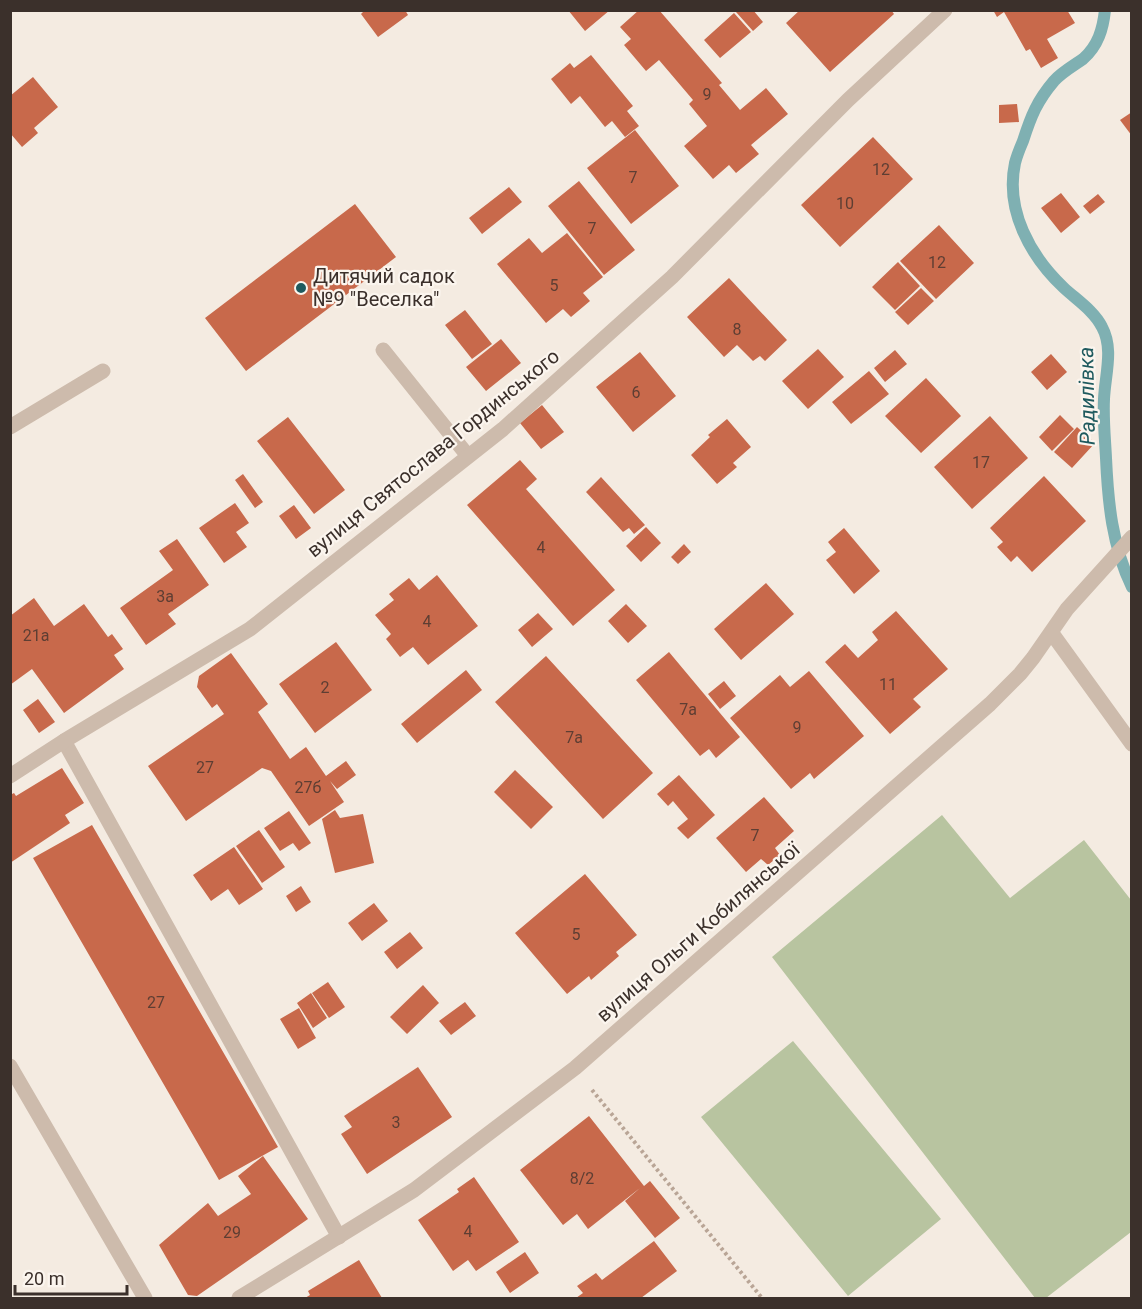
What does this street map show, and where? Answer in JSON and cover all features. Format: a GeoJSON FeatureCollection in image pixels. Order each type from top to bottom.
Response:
{"type":"FeatureCollection","features":[{"type":"Feature","properties":{"kind":"street","name":"вулиця Святослава Гординського"},"geometry":{"type":"LineString","coordinates":[[10,776],[250,629],[503,429],[672,277],[848,100],[945,10]]}},
{"type":"Feature","properties":{"kind":"street"},"geometry":{"type":"LineString","coordinates":[[383,350],[468,456]]}},
{"type":"Feature","properties":{"kind":"street"},"geometry":{"type":"LineString","coordinates":[[10,426],[103,371]]}},
{"type":"Feature","properties":{"kind":"street","name":"вулиця Ольги Кобилянської"},"geometry":{"type":"LineString","coordinates":[[240,1299],[414,1190],[575,1068],[990,704],[1020,674],[1067,609],[1131,537]]}},
{"type":"Feature","properties":{"kind":"street"},"geometry":{"type":"LineString","coordinates":[[1051,632],[1131,744]]}},
{"type":"Feature","properties":{"kind":"street"},"geometry":{"type":"LineString","coordinates":[[64,741],[339,1236]]}},
{"type":"Feature","properties":{"kind":"street"},"geometry":{"type":"LineString","coordinates":[[10,1066],[145,1299]]}},
{"type":"Feature","properties":{"kind":"path"},"geometry":{"type":"LineString","coordinates":[[575,1068],[762,1299]]}},
{"type":"Feature","properties":{"kind":"green space"},"geometry":{"type":"Polygon","coordinates":[[[942,815],[1010,898],[1084,840],[1131,900],[1131,1232],[1046,1298],[1035,1298],[772,957],[942,815]]]}},
{"type":"Feature","properties":{"kind":"green space"},"geometry":{"type":"Polygon","coordinates":[[[793,1041],[941,1219],[848,1296],[701,1117],[793,1041]]]}},
{"type":"Feature","properties":{"kind":"building"},"geometry":{"type":"Polygon","coordinates":[[[365,10],[405,10],[408,15],[378,37],[361,14],[365,10]]]}},
{"type":"Feature","properties":{"kind":"building"},"geometry":{"type":"Polygon","coordinates":[[[568,10],[610,10],[585,31],[568,10]]]}},
{"type":"Feature","properties":{"kind":"building"},"geometry":{"type":"Polygon","coordinates":[[[639,10],[659,10],[722,83],[719,85],[740,110],[766,88],[788,114],[751,145],[759,154],[736,173],[729,165],[713,179],[684,146],[707,126],[689,104],[693,100],[659,60],[646,71],[624,45],[631,39],[620,27],[639,10]]]}},
{"type":"Feature","properties":{"kind":"building"},"geometry":{"type":"Polygon","coordinates":[[[753,10],[763,22],[753,31],[736,12],[753,10]]]}},
{"type":"Feature","properties":{"kind":"building"},"geometry":{"type":"Polygon","coordinates":[[[800,10],[891,10],[894,14],[830,72],[786,23],[800,10]]]}},
{"type":"Feature","properties":{"kind":"building"},"geometry":{"type":"Polygon","coordinates":[[[993,10],[1067,10],[1075,23],[1047,39],[1058,58],[1041,68],[1030,49],[1026,51],[1004,12],[997,17],[993,10]]]}},
{"type":"Feature","properties":{"kind":"building"},"geometry":{"type":"Polygon","coordinates":[[[734,13],[751,32],[720,58],[704,40],[734,13]]]}},
{"type":"Feature","properties":{"kind":"building"},"geometry":{"type":"Polygon","coordinates":[[[591,55],[633,106],[627,111],[639,126],[625,137],[612,121],[605,127],[580,96],[571,104],[551,79],[570,63],[574,68],[591,55]]]}},
{"type":"Feature","properties":{"kind":"building"},"geometry":{"type":"Polygon","coordinates":[[[33,77],[58,107],[34,128],[38,133],[22,147],[10,133],[10,96],[33,77]]]}},
{"type":"Feature","properties":{"kind":"building"},"geometry":{"type":"Polygon","coordinates":[[[1017,104],[1019,122],[999,123],[999,105],[1017,104]]]}},
{"type":"Feature","properties":{"kind":"building"},"geometry":{"type":"Polygon","coordinates":[[[1132,112],[1132,136],[1120,120],[1132,112]]]}},
{"type":"Feature","properties":{"kind":"building"},"geometry":{"type":"Polygon","coordinates":[[[635,130],[679,186],[631,224],[587,168],[635,130]]]}},
{"type":"Feature","properties":{"kind":"building"},"geometry":{"type":"Polygon","coordinates":[[[873,137],[913,179],[840,247],[801,205],[873,137]]]}},
{"type":"Feature","properties":{"kind":"building"},"geometry":{"type":"Polygon","coordinates":[[[579,181],[635,250],[604,275],[548,206],[579,181]]]}},
{"type":"Feature","properties":{"kind":"building"},"geometry":{"type":"Polygon","coordinates":[[[509,187],[522,202],[482,234],[469,218],[509,187]]]}},
{"type":"Feature","properties":{"kind":"building"},"geometry":{"type":"Polygon","coordinates":[[[1061,193],[1080,217],[1061,233],[1041,208],[1061,193]]]}},
{"type":"Feature","properties":{"kind":"building"},"geometry":{"type":"Polygon","coordinates":[[[1098,194],[1105,202],[1090,214],[1083,206],[1098,194]]]}},
{"type":"Feature","properties":{"kind":"building","name":"Дитячий садок №9 \"Веселка\""},"geometry":{"type":"Polygon","coordinates":[[[355,204],[396,257],[246,371],[205,318],[355,204]]]}},
{"type":"Feature","properties":{"kind":"building"},"geometry":{"type":"Polygon","coordinates":[[[939,225],[974,263],[936,299],[900,261],[939,225]]]}},
{"type":"Feature","properties":{"kind":"building"},"geometry":{"type":"Polygon","coordinates":[[[567,233],[603,277],[583,293],[590,301],[571,317],[563,309],[546,323],[497,264],[529,238],[542,253],[567,233]]]}},
{"type":"Feature","properties":{"kind":"building"},"geometry":{"type":"Polygon","coordinates":[[[898,262],[920,286],[895,310],[872,287],[898,262]]]}},
{"type":"Feature","properties":{"kind":"building"},"geometry":{"type":"Polygon","coordinates":[[[729,278],[787,340],[765,361],[760,356],[753,361],[737,345],[724,357],[687,317],[729,278]]]}},
{"type":"Feature","properties":{"kind":"building"},"geometry":{"type":"Polygon","coordinates":[[[921,288],[934,301],[908,325],[895,312],[921,288]]]}},
{"type":"Feature","properties":{"kind":"building"},"geometry":{"type":"Polygon","coordinates":[[[465,310],[492,344],[472,359],[445,325],[465,310]]]}},
{"type":"Feature","properties":{"kind":"building"},"geometry":{"type":"Polygon","coordinates":[[[501,339],[521,363],[486,391],[466,367],[501,339]]]}},
{"type":"Feature","properties":{"kind":"building"},"geometry":{"type":"Polygon","coordinates":[[[818,349],[844,377],[808,409],[782,381],[818,349]]]}},
{"type":"Feature","properties":{"kind":"building"},"geometry":{"type":"Polygon","coordinates":[[[895,350],[907,364],[885,382],[874,368],[895,350]]]}},
{"type":"Feature","properties":{"kind":"building"},"geometry":{"type":"Polygon","coordinates":[[[640,352],[676,396],[633,432],[596,387],[640,352]]]}},
{"type":"Feature","properties":{"kind":"building"},"geometry":{"type":"Polygon","coordinates":[[[1051,354],[1067,372],[1047,390],[1031,372],[1051,354]]]}},
{"type":"Feature","properties":{"kind":"building"},"geometry":{"type":"Polygon","coordinates":[[[869,371],[889,394],[851,424],[832,402],[869,371]]]}},
{"type":"Feature","properties":{"kind":"building"},"geometry":{"type":"Polygon","coordinates":[[[926,378],[961,416],[921,453],[885,416],[926,378]]]}},
{"type":"Feature","properties":{"kind":"building"},"geometry":{"type":"Polygon","coordinates":[[[542,405],[564,432],[541,449],[520,423],[542,405]]]}},
{"type":"Feature","properties":{"kind":"building"},"geometry":{"type":"Polygon","coordinates":[[[1060,415],[1074,429],[1052,451],[1039,437],[1060,415]]]}},
{"type":"Feature","properties":{"kind":"building"},"geometry":{"type":"Polygon","coordinates":[[[990,416],[1028,458],[972,509],[934,467],[990,416]]]}},
{"type":"Feature","properties":{"kind":"building"},"geometry":{"type":"Polygon","coordinates":[[[288,417],[345,490],[314,514],[257,441],[288,417]]]}},
{"type":"Feature","properties":{"kind":"building"},"geometry":{"type":"Polygon","coordinates":[[[727,419],[751,447],[733,463],[737,467],[717,484],[691,455],[710,437],[708,435],[727,419]]]}},
{"type":"Feature","properties":{"kind":"building"},"geometry":{"type":"Polygon","coordinates":[[[1077,427],[1095,443],[1072,468],[1054,452],[1077,427]]]}},
{"type":"Feature","properties":{"kind":"building"},"geometry":{"type":"Polygon","coordinates":[[[520,460],[537,479],[526,489],[615,590],[573,626],[467,505],[520,460]]]}},
{"type":"Feature","properties":{"kind":"building"},"geometry":{"type":"Polygon","coordinates":[[[243,474],[263,502],[255,508],[235,480],[243,474]]]}},
{"type":"Feature","properties":{"kind":"building"},"geometry":{"type":"Polygon","coordinates":[[[1044,476],[1086,521],[1032,572],[1017,556],[1011,562],[997,547],[1003,542],[990,528],[1044,476]]]}},
{"type":"Feature","properties":{"kind":"building"},"geometry":{"type":"Polygon","coordinates":[[[601,477],[645,525],[634,534],[629,528],[623,532],[586,492],[601,477]]]}},
{"type":"Feature","properties":{"kind":"building"},"geometry":{"type":"Polygon","coordinates":[[[235,503],[249,523],[236,532],[247,547],[224,563],[199,528],[235,503]]]}},
{"type":"Feature","properties":{"kind":"building"},"geometry":{"type":"Polygon","coordinates":[[[294,505],[311,528],[296,539],[279,516],[294,505]]]}},
{"type":"Feature","properties":{"kind":"building"},"geometry":{"type":"Polygon","coordinates":[[[646,527],[661,543],[641,562],[626,546],[646,527]]]}},
{"type":"Feature","properties":{"kind":"building"},"geometry":{"type":"Polygon","coordinates":[[[844,528],[880,571],[854,594],[826,560],[836,552],[828,542],[844,528]]]}},
{"type":"Feature","properties":{"kind":"building"},"geometry":{"type":"Polygon","coordinates":[[[177,539],[209,585],[168,614],[176,624],[146,645],[120,608],[173,570],[159,551],[177,539]]]}},
{"type":"Feature","properties":{"kind":"building"},"geometry":{"type":"Polygon","coordinates":[[[684,544],[691,552],[678,564],[671,557],[684,544]]]}},
{"type":"Feature","properties":{"kind":"building"},"geometry":{"type":"Polygon","coordinates":[[[437,575],[478,626],[428,665],[413,647],[400,657],[386,639],[391,634],[375,615],[394,600],[389,594],[409,578],[419,590],[437,575]]]}},
{"type":"Feature","properties":{"kind":"building"},"geometry":{"type":"Polygon","coordinates":[[[766,583],[794,614],[741,660],[714,629],[766,583]]]}},
{"type":"Feature","properties":{"kind":"building"},"geometry":{"type":"Polygon","coordinates":[[[34,598],[54,626],[84,604],[108,637],[112,634],[123,649],[114,655],[124,669],[64,713],[32,669],[10,685],[10,616],[34,598]]]}},
{"type":"Feature","properties":{"kind":"building"},"geometry":{"type":"Polygon","coordinates":[[[626,604],[647,626],[628,643],[608,621],[626,604]]]}},
{"type":"Feature","properties":{"kind":"building"},"geometry":{"type":"Polygon","coordinates":[[[896,611],[948,669],[913,699],[921,707],[890,734],[825,662],[845,644],[858,658],[878,640],[872,632],[896,611]]]}},
{"type":"Feature","properties":{"kind":"building"},"geometry":{"type":"Polygon","coordinates":[[[538,613],[553,629],[532,647],[518,630],[538,613]]]}},
{"type":"Feature","properties":{"kind":"building"},"geometry":{"type":"Polygon","coordinates":[[[336,642],[372,690],[315,733],[279,684],[336,642]]]}},
{"type":"Feature","properties":{"kind":"building"},"geometry":{"type":"Polygon","coordinates":[[[669,652],[740,737],[716,758],[709,749],[700,756],[636,680],[669,652]]]}},
{"type":"Feature","properties":{"kind":"building"},"geometry":{"type":"Polygon","coordinates":[[[231,653],[268,704],[258,712],[290,759],[306,747],[326,776],[346,761],[356,775],[337,789],[330,781],[344,802],[309,826],[271,771],[262,768],[186,821],[148,766],[224,714],[217,704],[212,708],[197,687],[199,676],[231,653]]]}},
{"type":"Feature","properties":{"kind":"building"},"geometry":{"type":"Polygon","coordinates":[[[546,656],[653,773],[603,819],[495,702],[546,656]]]}},
{"type":"Feature","properties":{"kind":"building"},"geometry":{"type":"Polygon","coordinates":[[[466,670],[482,690],[417,743],[401,724],[466,670]]]}},
{"type":"Feature","properties":{"kind":"building"},"geometry":{"type":"Polygon","coordinates":[[[809,671],[864,736],[814,779],[810,773],[791,789],[730,718],[780,675],[790,687],[809,671]]]}},
{"type":"Feature","properties":{"kind":"building"},"geometry":{"type":"Polygon","coordinates":[[[724,681],[736,696],[720,709],[708,694],[724,681]]]}},
{"type":"Feature","properties":{"kind":"building"},"geometry":{"type":"Polygon","coordinates":[[[38,699],[55,722],[39,733],[23,710],[38,699]]]}},
{"type":"Feature","properties":{"kind":"building"},"geometry":{"type":"Polygon","coordinates":[[[62,768],[84,803],[65,815],[70,823],[10,863],[10,795],[14,793],[16,796],[62,768]]]}},
{"type":"Feature","properties":{"kind":"building"},"geometry":{"type":"Polygon","coordinates":[[[515,770],[553,807],[531,829],[494,792],[515,770]]]}},
{"type":"Feature","properties":{"kind":"building"},"geometry":{"type":"Polygon","coordinates":[[[679,775],[715,815],[688,839],[677,828],[688,819],[673,801],[668,806],[657,794],[679,775]]]}},
{"type":"Feature","properties":{"kind":"building"},"geometry":{"type":"Polygon","coordinates":[[[764,797],[794,831],[775,848],[780,855],[768,865],[761,859],[746,872],[716,838],[764,797]]]}},
{"type":"Feature","properties":{"kind":"building"},"geometry":{"type":"Polygon","coordinates":[[[335,810],[340,818],[363,814],[374,863],[335,873],[322,819],[335,810]]]}},
{"type":"Feature","properties":{"kind":"building"},"geometry":{"type":"Polygon","coordinates":[[[289,811],[311,843],[299,851],[293,843],[280,851],[264,828],[289,811]]]}},
{"type":"Feature","properties":{"kind":"building"},"geometry":{"type":"Polygon","coordinates":[[[92,825],[278,1147],[219,1180],[33,858],[92,825]]]}},
{"type":"Feature","properties":{"kind":"building"},"geometry":{"type":"Polygon","coordinates":[[[259,830],[285,867],[262,883],[236,846],[259,830]]]}},
{"type":"Feature","properties":{"kind":"building"},"geometry":{"type":"Polygon","coordinates":[[[234,847],[263,889],[239,905],[228,889],[211,901],[193,875],[234,847]]]}},
{"type":"Feature","properties":{"kind":"building"},"geometry":{"type":"Polygon","coordinates":[[[585,874],[637,935],[616,952],[619,956],[591,980],[589,976],[567,994],[515,933],[585,874]]]}},
{"type":"Feature","properties":{"kind":"building"},"geometry":{"type":"Polygon","coordinates":[[[301,886],[311,902],[296,912],[286,896],[301,886]]]}},
{"type":"Feature","properties":{"kind":"building"},"geometry":{"type":"Polygon","coordinates":[[[374,903],[388,921],[362,941],[348,923],[374,903]]]}},
{"type":"Feature","properties":{"kind":"building"},"geometry":{"type":"Polygon","coordinates":[[[410,932],[423,948],[397,969],[384,952],[410,932]]]}},
{"type":"Feature","properties":{"kind":"building"},"geometry":{"type":"Polygon","coordinates":[[[328,982],[345,1007],[329,1018],[312,993],[328,982]]]}},
{"type":"Feature","properties":{"kind":"building"},"geometry":{"type":"Polygon","coordinates":[[[423,985],[439,1003],[407,1034],[390,1017],[423,985]]]}},
{"type":"Feature","properties":{"kind":"building"},"geometry":{"type":"Polygon","coordinates":[[[311,993],[327,1018],[313,1028],[297,1003],[311,993]]]}},
{"type":"Feature","properties":{"kind":"building"},"geometry":{"type":"Polygon","coordinates":[[[465,1002],[476,1016],[451,1035],[439,1021],[465,1002]]]}},
{"type":"Feature","properties":{"kind":"building"},"geometry":{"type":"Polygon","coordinates":[[[299,1008],[316,1038],[298,1049],[280,1019],[299,1008]]]}},
{"type":"Feature","properties":{"kind":"building"},"geometry":{"type":"Polygon","coordinates":[[[418,1067],[452,1117],[367,1174],[341,1134],[352,1127],[344,1116],[418,1067]]]}},
{"type":"Feature","properties":{"kind":"building"},"geometry":{"type":"Polygon","coordinates":[[[589,1116],[644,1186],[650,1181],[680,1218],[655,1238],[625,1201],[640,1188],[588,1229],[577,1214],[563,1225],[520,1170],[589,1116]]]}},
{"type":"Feature","properties":{"kind":"building"},"geometry":{"type":"Polygon","coordinates":[[[263,1156],[308,1219],[197,1296],[188,1295],[159,1245],[208,1203],[218,1216],[251,1194],[238,1176],[263,1156]]]}},
{"type":"Feature","properties":{"kind":"building"},"geometry":{"type":"Polygon","coordinates":[[[474,1177],[519,1242],[476,1271],[468,1260],[453,1271],[418,1220],[459,1192],[457,1189],[474,1177]]]}},
{"type":"Feature","properties":{"kind":"building"},"geometry":{"type":"Polygon","coordinates":[[[654,1241],[677,1271],[641,1298],[576,1298],[583,1293],[577,1286],[596,1273],[602,1280],[654,1241]]]}},
{"type":"Feature","properties":{"kind":"building"},"geometry":{"type":"Polygon","coordinates":[[[525,1252],[539,1273],[510,1293],[496,1272],[525,1252]]]}},
{"type":"Feature","properties":{"kind":"building"},"geometry":{"type":"Polygon","coordinates":[[[359,1260],[382,1298],[305,1298],[310,1295],[308,1291],[359,1260]]]}},
{"type":"Feature","properties":{"kind":"waterway","name":"Радилівка"},"geometry":{"type":"LineString","coordinates":[[1105,10],[1103,24],[1092,49],[1083,59],[1057,78],[1039,102],[1015,163],[1013,181],[1017,215],[1031,247],[1064,288],[1095,316],[1106,335],[1108,362],[1104,414],[1108,491],[1112,524],[1120,556],[1132,587]]}},
{"type":"Feature","properties":{"kind":"place","name":"Дитячий садок №9 \"Веселка\""},"geometry":{"type":"Point","coordinates":[301,288]}}]}
